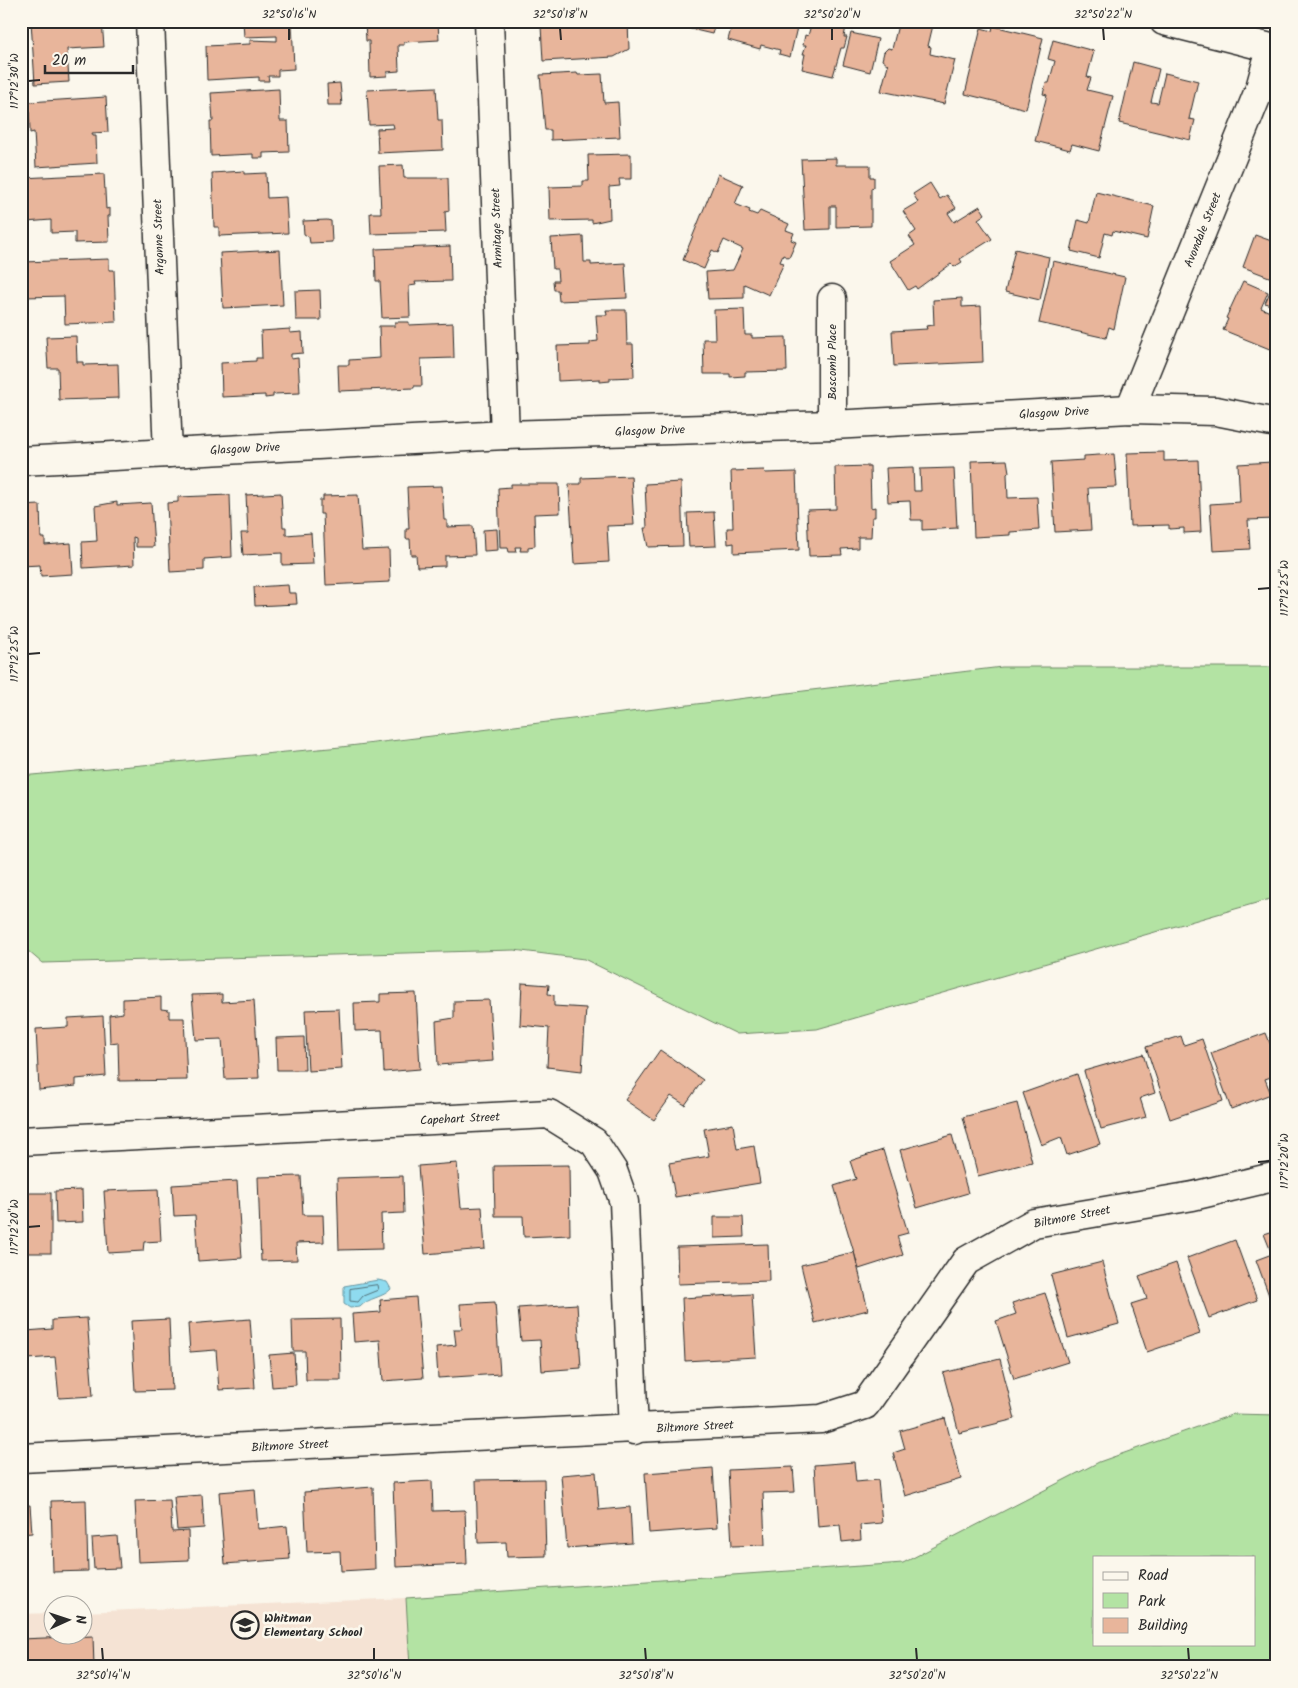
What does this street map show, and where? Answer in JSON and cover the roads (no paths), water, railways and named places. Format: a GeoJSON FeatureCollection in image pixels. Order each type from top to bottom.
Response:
{"type":"FeatureCollection","features":[{"type":"Feature","properties":{"kind":"street","name":"Argonne Street"},"geometry":{"type":"LineString","coordinates":[[150,21],[168,453]]}},
{"type":"Feature","properties":{"kind":"street","name":"Armitage Street"},"geometry":{"type":"LineString","coordinates":[[489,21],[505,435]]}},
{"type":"Feature","properties":{"kind":"street"},"geometry":{"type":"LineString","coordinates":[[1164,21],[1274,48]]}},
{"type":"Feature","properties":{"kind":"street","name":"Avondale Street"},"geometry":{"type":"LineString","coordinates":[[1130,409],[1260,88],[1274,48]]}},
{"type":"Feature","properties":{"kind":"street","name":"Bascomb Place"},"geometry":{"type":"LineString","coordinates":[[832,298],[832,425]]}},
{"type":"Feature","properties":{"kind":"street","name":"Glasgow Drive"},"geometry":{"type":"LineString","coordinates":[[21,461],[505,435],[832,425],[1130,409],[1216,411],[1277,423]]}},
{"type":"Feature","properties":{"kind":"street","name":"Capehart Street"},"geometry":{"type":"LineString","coordinates":[[21,1141],[549,1114],[594,1142],[614,1171],[624,1202],[634,1430]]}},
{"type":"Feature","properties":{"kind":"street","name":"Biltmore Street"},"geometry":{"type":"LineString","coordinates":[[21,1458],[821,1420],[865,1405],[966,1261],[991,1246],[1034,1223],[1193,1196],[1277,1176]]}},
{"type":"Feature","properties":{"kind":"water"},"geometry":{"type":"Polygon","coordinates":[[[378,1280],[387,1282],[391,1289],[360,1307],[350,1308],[344,1304],[344,1286],[378,1280]]]}},
{"type":"Feature","properties":{"kind":"place","name":"Whitman Elementary School"},"geometry":{"type":"Point","coordinates":[245,1625]}}]}
